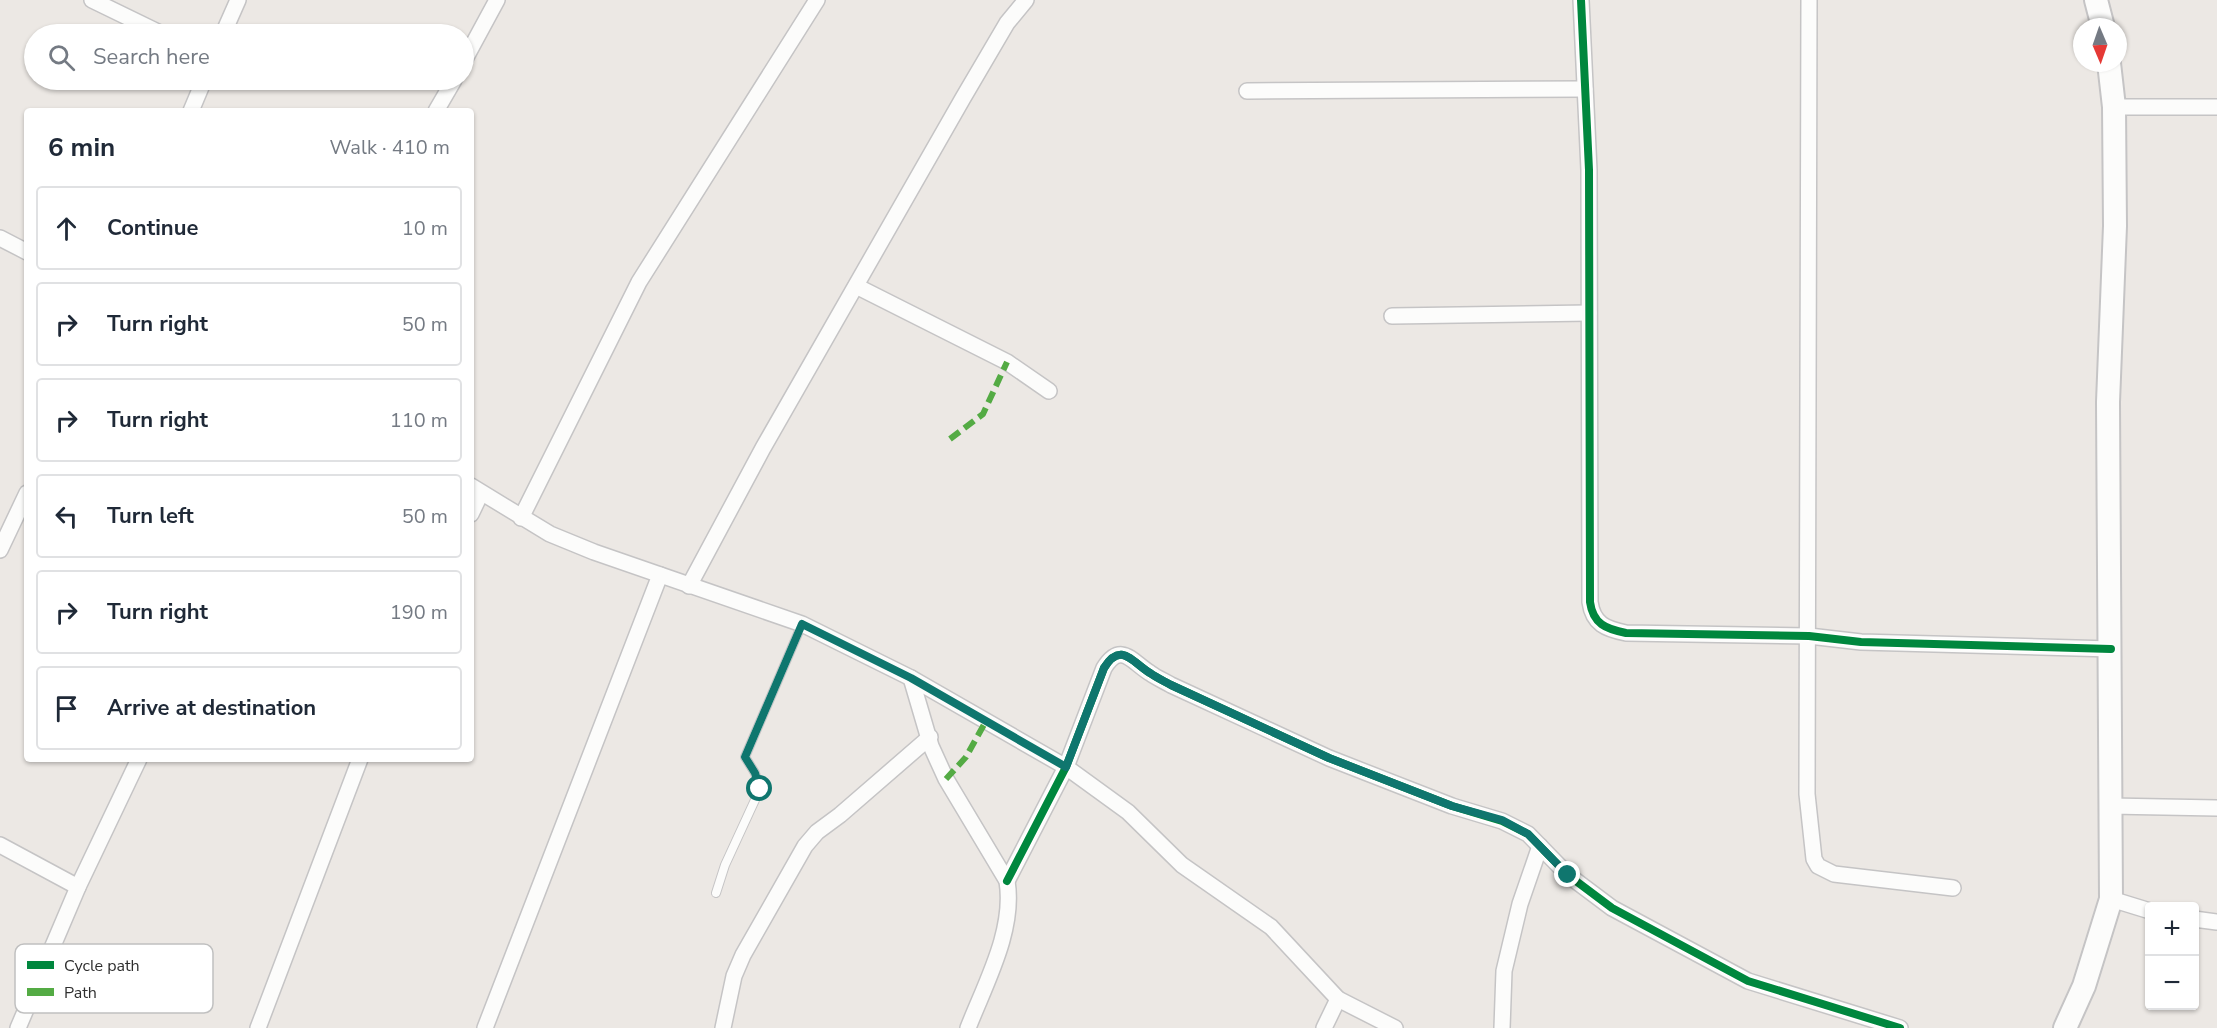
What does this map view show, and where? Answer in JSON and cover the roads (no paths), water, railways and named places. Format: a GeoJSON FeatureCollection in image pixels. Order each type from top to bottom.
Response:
{"type":"FeatureCollection","features":[{"type":"Feature","properties":{"kind":"street"},"geometry":{"type":"LineString","coordinates":[[92,0],[141,24]]}},
{"type":"Feature","properties":{"kind":"street"},"geometry":{"type":"LineString","coordinates":[[227,24],[238,0]]}},
{"type":"Feature","properties":{"kind":"street"},"geometry":{"type":"LineString","coordinates":[[474,43],[497,0]]}},
{"type":"Feature","properties":{"kind":"street"},"geometry":{"type":"LineString","coordinates":[[521,518],[639,282],[817,0]]}},
{"type":"Feature","properties":{"kind":"street"},"geometry":{"type":"LineString","coordinates":[[689,586],[763,448],[1007,23],[1026,0]]}},
{"type":"Feature","properties":{"kind":"street"},"geometry":{"type":"LineString","coordinates":[[1581,0],[1589,170],[1590,602],[1591,612],[1599,624],[1610,630],[1626,633],[1809,636],[1861,642],[2111,649]]}},
{"type":"Feature","properties":{"kind":"street"},"geometry":{"type":"LineString","coordinates":[[1809,0],[1808,794],[1814,859],[1818,866],[1834,874],[1953,888]]}},
{"type":"Feature","properties":{"kind":"street"},"geometry":{"type":"LineString","coordinates":[[2096,0],[2101,18]]}},
{"type":"Feature","properties":{"kind":"street"},"geometry":{"type":"LineString","coordinates":[[2065,1028],[2084,986],[2111,899],[2108,402],[2115,226],[2114,107],[2110,72]]}},
{"type":"Feature","properties":{"kind":"street"},"geometry":{"type":"LineString","coordinates":[[1247,92],[1585,89]]}},
{"type":"Feature","properties":{"kind":"street"},"geometry":{"type":"LineString","coordinates":[[192,108],[200,90]]}},
{"type":"Feature","properties":{"kind":"street"},"geometry":{"type":"LineString","coordinates":[[438,108],[448,90]]}},
{"type":"Feature","properties":{"kind":"street"},"geometry":{"type":"LineString","coordinates":[[2114,107],[2217,107]]}},
{"type":"Feature","properties":{"kind":"street"},"geometry":{"type":"LineString","coordinates":[[1,239],[24,250]]}},
{"type":"Feature","properties":{"kind":"street"},"geometry":{"type":"LineString","coordinates":[[856,286],[1007,362],[1049,391]]}},
{"type":"Feature","properties":{"kind":"street"},"geometry":{"type":"LineString","coordinates":[[1392,316],[1589,313]]}},
{"type":"Feature","properties":{"kind":"street"},"geometry":{"type":"LineString","coordinates":[[476,490],[550,534],[660,576],[802,624],[911,678],[1066,767],[1128,812],[1182,865],[1271,927],[1338,999],[1395,1028]]}},
{"type":"Feature","properties":{"kind":"street"},"geometry":{"type":"LineString","coordinates":[[0,550],[24,499]]}},
{"type":"Feature","properties":{"kind":"street"},"geometry":{"type":"LineString","coordinates":[[485,1028],[660,576]]}},
{"type":"Feature","properties":{"kind":"street"},"geometry":{"type":"LineString","coordinates":[[1007,881],[1066,767],[1104,668],[1110,659],[1121,655],[1127,656],[1171,685],[1329,758],[1452,806],[1502,820],[1528,834],[1568,875],[1612,908],[1749,981],[1900,1028]]}},
{"type":"Feature","properties":{"kind":"street"},"geometry":{"type":"LineString","coordinates":[[911,678],[931,746],[946,779],[1007,881],[1010,898],[1007,928],[968,1028]]}},
{"type":"Feature","properties":{"kind":"street"},"geometry":{"type":"LineString","coordinates":[[723,1028],[734,976],[743,955],[806,846],[817,832],[930,737]]}},
{"type":"Feature","properties":{"kind":"street"},"geometry":{"type":"LineString","coordinates":[[54,944],[78,887],[138,762]]}},
{"type":"Feature","properties":{"kind":"street"},"geometry":{"type":"LineString","coordinates":[[258,1028],[359,762]]}},
{"type":"Feature","properties":{"kind":"street"},"geometry":{"type":"LineString","coordinates":[[2110,806],[2217,808]]}},
{"type":"Feature","properties":{"kind":"street"},"geometry":{"type":"LineString","coordinates":[[0,845],[78,887]]}},
{"type":"Feature","properties":{"kind":"street"},"geometry":{"type":"LineString","coordinates":[[1502,1028],[1504,971],[1520,904],[1540,846]]}},
{"type":"Feature","properties":{"kind":"street"},"geometry":{"type":"LineString","coordinates":[[2111,899],[2145,909]]}},
{"type":"Feature","properties":{"kind":"street"},"geometry":{"type":"LineString","coordinates":[[2199,920],[2217,922]]}},
{"type":"Feature","properties":{"kind":"street"},"geometry":{"type":"LineString","coordinates":[[1324,1028],[1338,999]]}},
{"type":"Feature","properties":{"kind":"street"},"geometry":{"type":"LineString","coordinates":[[18,1028],[24,1013]]}},
{"type":"Feature","properties":{"kind":"lane"},"geometry":{"type":"LineString","coordinates":[[716,893],[725,865],[760,789],[755,773],[745,757],[802,624]]}}]}
